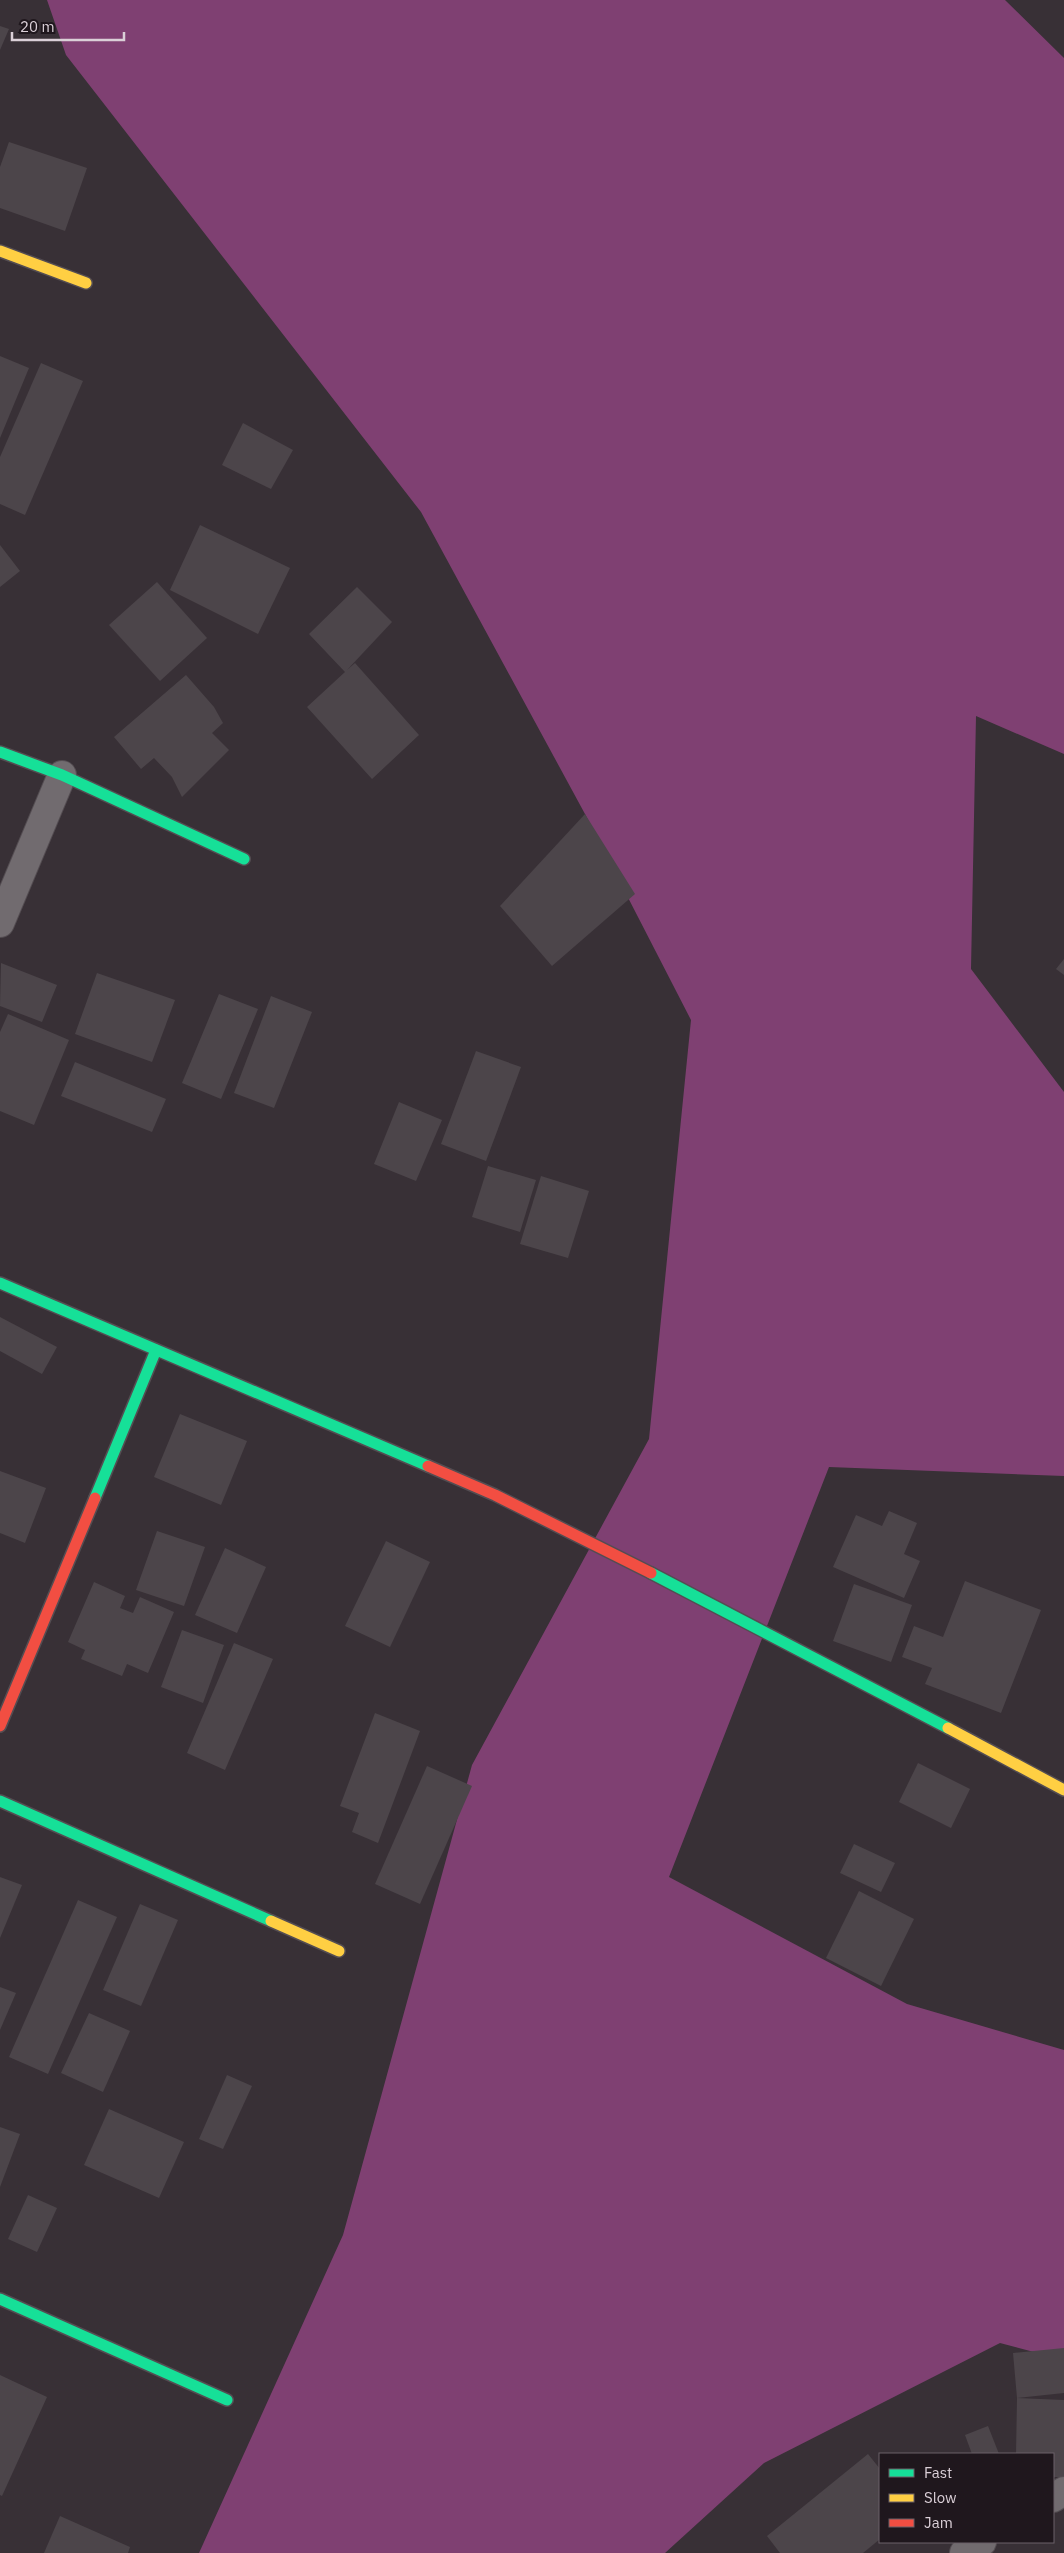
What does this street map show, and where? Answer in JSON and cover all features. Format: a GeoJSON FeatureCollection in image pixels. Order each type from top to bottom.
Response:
{"type":"FeatureCollection","features":[{"type":"Feature","properties":{"kind":"street"},"geometry":{"type":"LineString","coordinates":[[0,251],[86,283]]}},
{"type":"Feature","properties":{"kind":"street"},"geometry":{"type":"LineString","coordinates":[[0,752],[62,776],[244,859]]}},
{"type":"Feature","properties":{"kind":"street"},"geometry":{"type":"LineString","coordinates":[[0,923],[62,776]]}},
{"type":"Feature","properties":{"kind":"street"},"geometry":{"type":"LineString","coordinates":[[0,1283],[495,1495],[707,1601],[1064,1790]]}},
{"type":"Feature","properties":{"kind":"street"},"geometry":{"type":"LineString","coordinates":[[0,1726],[156,1350]]}},
{"type":"Feature","properties":{"kind":"street"},"geometry":{"type":"LineString","coordinates":[[0,1801],[339,1951]]}},
{"type":"Feature","properties":{"kind":"street"},"geometry":{"type":"LineString","coordinates":[[0,2299],[227,2400]]}},
{"type":"Feature","properties":{"kind":"street"},"geometry":{"type":"LineString","coordinates":[[964,2553],[980,2543]]}},
{"type":"Feature","properties":{"kind":"shaded area"},"geometry":{"type":"Polygon","coordinates":[[[47,0],[1005,0],[1064,58],[1064,754],[976,716],[971,969],[1064,1092],[1064,1476],[829,1467],[669,1877],[907,2004],[1064,2050],[1064,2360],[1000,2343],[764,2463],[665,2553],[199,2553],[343,2235],[472,1765],[649,1439],[691,1020],[585,814],[421,512],[66,55],[47,0]]]}},
{"type":"Feature","properties":{"kind":"building"},"geometry":{"type":"Polygon","coordinates":[[[0,26],[9,29],[0,50],[0,26]]]}},
{"type":"Feature","properties":{"kind":"building"},"geometry":{"type":"Polygon","coordinates":[[[9,142],[87,168],[65,231],[0,208],[0,167],[9,142]]]}},
{"type":"Feature","properties":{"kind":"building"},"geometry":{"type":"Polygon","coordinates":[[[0,356],[29,368],[0,438],[0,356]]]}},
{"type":"Feature","properties":{"kind":"building"},"geometry":{"type":"Polygon","coordinates":[[[41,363],[83,381],[25,515],[0,504],[0,457],[41,363]]]}},
{"type":"Feature","properties":{"kind":"building"},"geometry":{"type":"Polygon","coordinates":[[[243,423],[293,450],[271,489],[222,465],[243,423]]]}},
{"type":"Feature","properties":{"kind":"building"},"geometry":{"type":"Polygon","coordinates":[[[200,525],[290,568],[258,634],[170,590],[200,525]]]}},
{"type":"Feature","properties":{"kind":"building"},"geometry":{"type":"Polygon","coordinates":[[[0,545],[20,571],[0,587],[0,545]]]}},
{"type":"Feature","properties":{"kind":"building"},"geometry":{"type":"Polygon","coordinates":[[[157,582],[207,638],[160,681],[109,625],[157,582]]]}},
{"type":"Feature","properties":{"kind":"building"},"geometry":{"type":"Polygon","coordinates":[[[357,587],[392,622],[347,670],[355,663],[419,735],[372,779],[307,707],[345,672],[309,634],[357,587]]]}},
{"type":"Feature","properties":{"kind":"building"},"geometry":{"type":"Polygon","coordinates":[[[186,675],[214,707],[223,723],[212,733],[229,750],[182,797],[172,777],[154,758],[141,769],[114,737],[186,675]]]}},
{"type":"Feature","properties":{"kind":"building"},"geometry":{"type":"Polygon","coordinates":[[[585,814],[635,894],[552,966],[500,906],[585,814]]]}},
{"type":"Feature","properties":{"kind":"building"},"geometry":{"type":"Polygon","coordinates":[[[1064,959],[1064,975],[1056,969],[1064,959]]]}},
{"type":"Feature","properties":{"kind":"building"},"geometry":{"type":"Polygon","coordinates":[[[1,963],[57,985],[42,1022],[0,1006],[1,963]]]}},
{"type":"Feature","properties":{"kind":"building"},"geometry":{"type":"Polygon","coordinates":[[[97,973],[175,1000],[152,1062],[75,1034],[97,973]]]}},
{"type":"Feature","properties":{"kind":"building"},"geometry":{"type":"Polygon","coordinates":[[[219,994],[258,1009],[221,1099],[182,1083],[219,994]]]}},
{"type":"Feature","properties":{"kind":"building"},"geometry":{"type":"Polygon","coordinates":[[[271,996],[312,1012],[274,1108],[234,1093],[271,996]]]}},
{"type":"Feature","properties":{"kind":"building"},"geometry":{"type":"Polygon","coordinates":[[[8,1014],[69,1040],[34,1125],[0,1111],[0,1032],[8,1014]]]}},
{"type":"Feature","properties":{"kind":"building"},"geometry":{"type":"Polygon","coordinates":[[[476,1051],[521,1067],[486,1161],[441,1144],[476,1051]]]}},
{"type":"Feature","properties":{"kind":"building"},"geometry":{"type":"Polygon","coordinates":[[[75,1062],[166,1099],[152,1132],[61,1096],[75,1062]]]}},
{"type":"Feature","properties":{"kind":"building"},"geometry":{"type":"Polygon","coordinates":[[[399,1102],[442,1120],[416,1181],[374,1164],[399,1102]]]}},
{"type":"Feature","properties":{"kind":"building"},"geometry":{"type":"Polygon","coordinates":[[[488,1166],[536,1180],[520,1232],[472,1217],[488,1166]]]}},
{"type":"Feature","properties":{"kind":"building"},"geometry":{"type":"Polygon","coordinates":[[[541,1176],[589,1191],[568,1258],[520,1244],[541,1176]]]}},
{"type":"Feature","properties":{"kind":"building"},"geometry":{"type":"Polygon","coordinates":[[[0,1317],[57,1347],[42,1374],[0,1351],[0,1317]]]}},
{"type":"Feature","properties":{"kind":"building"},"geometry":{"type":"Polygon","coordinates":[[[180,1414],[247,1441],[221,1505],[154,1477],[180,1414]]]}},
{"type":"Feature","properties":{"kind":"building"},"geometry":{"type":"Polygon","coordinates":[[[0,1471],[46,1488],[25,1543],[0,1533],[0,1471]]]}},
{"type":"Feature","properties":{"kind":"building"},"geometry":{"type":"Polygon","coordinates":[[[889,1511],[917,1523],[904,1554],[920,1561],[904,1598],[833,1567],[856,1515],[882,1526],[889,1511]]]}},
{"type":"Feature","properties":{"kind":"building"},"geometry":{"type":"Polygon","coordinates":[[[157,1531],[205,1547],[184,1606],[136,1590],[157,1531]]]}},
{"type":"Feature","properties":{"kind":"building"},"geometry":{"type":"Polygon","coordinates":[[[386,1541],[430,1562],[390,1647],[345,1626],[386,1541]]]}},
{"type":"Feature","properties":{"kind":"building"},"geometry":{"type":"Polygon","coordinates":[[[225,1548],[266,1567],[237,1633],[195,1615],[225,1548]]]}},
{"type":"Feature","properties":{"kind":"building"},"geometry":{"type":"Polygon","coordinates":[[[965,1581],[1041,1610],[1001,1713],[925,1684],[932,1668],[902,1657],[914,1626],[943,1637],[965,1581]]]}},
{"type":"Feature","properties":{"kind":"building"},"geometry":{"type":"Polygon","coordinates":[[[94,1582],[125,1596],[120,1608],[133,1613],[140,1597],[174,1612],[148,1673],[127,1664],[122,1676],[81,1659],[85,1650],[68,1642],[94,1582]]]}},
{"type":"Feature","properties":{"kind":"building"},"geometry":{"type":"Polygon","coordinates":[[[854,1584],[912,1605],[891,1662],[833,1641],[854,1584]]]}},
{"type":"Feature","properties":{"kind":"building"},"geometry":{"type":"Polygon","coordinates":[[[182,1630],[224,1645],[203,1703],[161,1687],[182,1630]]]}},
{"type":"Feature","properties":{"kind":"building"},"geometry":{"type":"Polygon","coordinates":[[[234,1643],[273,1659],[225,1770],[187,1753],[234,1643]]]}},
{"type":"Feature","properties":{"kind":"building"},"geometry":{"type":"Polygon","coordinates":[[[375,1713],[420,1731],[378,1843],[352,1832],[359,1813],[340,1806],[375,1713]]]}},
{"type":"Feature","properties":{"kind":"building"},"geometry":{"type":"Polygon","coordinates":[[[918,1763],[970,1789],[951,1828],[899,1802],[918,1763]]]}},
{"type":"Feature","properties":{"kind":"building"},"geometry":{"type":"Polygon","coordinates":[[[427,1766],[472,1786],[420,1904],[375,1884],[427,1766]]]}},
{"type":"Feature","properties":{"kind":"building"},"geometry":{"type":"Polygon","coordinates":[[[854,1844],[895,1863],[881,1892],[840,1873],[854,1844]]]}},
{"type":"Feature","properties":{"kind":"building"},"geometry":{"type":"Polygon","coordinates":[[[0,1877],[22,1885],[0,1938],[0,1877]]]}},
{"type":"Feature","properties":{"kind":"building"},"geometry":{"type":"Polygon","coordinates":[[[859,1891],[914,1919],[881,1986],[826,1958],[859,1891]]]}},
{"type":"Feature","properties":{"kind":"building"},"geometry":{"type":"Polygon","coordinates":[[[78,1900],[117,1917],[48,2074],[9,2057],[78,1900]]]}},
{"type":"Feature","properties":{"kind":"building"},"geometry":{"type":"Polygon","coordinates":[[[140,1904],[178,1920],[141,2006],[103,1990],[140,1904]]]}},
{"type":"Feature","properties":{"kind":"building"},"geometry":{"type":"Polygon","coordinates":[[[0,1987],[16,1993],[0,2030],[0,1987]]]}},
{"type":"Feature","properties":{"kind":"building"},"geometry":{"type":"Polygon","coordinates":[[[89,2013],[130,2031],[103,2092],[61,2073],[89,2013]]]}},
{"type":"Feature","properties":{"kind":"building"},"geometry":{"type":"Polygon","coordinates":[[[227,2075],[252,2086],[223,2149],[199,2139],[227,2075]]]}},
{"type":"Feature","properties":{"kind":"building"},"geometry":{"type":"Polygon","coordinates":[[[109,2109],[184,2142],[159,2198],[84,2165],[109,2109]]]}},
{"type":"Feature","properties":{"kind":"building"},"geometry":{"type":"Polygon","coordinates":[[[0,2127],[20,2134],[0,2187],[0,2127]]]}},
{"type":"Feature","properties":{"kind":"building"},"geometry":{"type":"Polygon","coordinates":[[[28,2195],[57,2208],[37,2252],[8,2239],[28,2195]]]}},
{"type":"Feature","properties":{"kind":"building"},"geometry":{"type":"Polygon","coordinates":[[[1064,2348],[1064,2393],[1017,2398],[1013,2353],[1064,2348]]]}},
{"type":"Feature","properties":{"kind":"building"},"geometry":{"type":"Polygon","coordinates":[[[0,2375],[47,2397],[2,2496],[0,2495],[0,2375]]]}},
{"type":"Feature","properties":{"kind":"building"},"geometry":{"type":"Polygon","coordinates":[[[1017,2398],[1064,2400],[1064,2477],[1054,2477],[1054,2453],[1016,2453],[1017,2398]]]}},
{"type":"Feature","properties":{"kind":"building"},"geometry":{"type":"Polygon","coordinates":[[[988,2426],[999,2453],[972,2453],[965,2435],[988,2426]]]}},
{"type":"Feature","properties":{"kind":"building"},"geometry":{"type":"Polygon","coordinates":[[[868,2454],[879,2468],[879,2540],[863,2553],[780,2553],[767,2536],[868,2454]]]}},
{"type":"Feature","properties":{"kind":"building"},"geometry":{"type":"Polygon","coordinates":[[[60,2516],[130,2547],[128,2553],[44,2553],[60,2516]]]}},
{"type":"Feature","properties":{"kind":"traffic: fast"},"geometry":{"type":"LineString","coordinates":[[0,752],[62,775],[244,859]]}},
{"type":"Feature","properties":{"kind":"traffic: fast"},"geometry":{"type":"LineString","coordinates":[[0,1283],[428,1466]]}},
{"type":"Feature","properties":{"kind":"traffic: fast"},"geometry":{"type":"LineString","coordinates":[[95,1498],[156,1350]]}},
{"type":"Feature","properties":{"kind":"traffic: fast"},"geometry":{"type":"LineString","coordinates":[[651,1573],[948,1728]]}},
{"type":"Feature","properties":{"kind":"traffic: fast"},"geometry":{"type":"LineString","coordinates":[[0,1801],[271,1921]]}},
{"type":"Feature","properties":{"kind":"traffic: fast"},"geometry":{"type":"LineString","coordinates":[[0,2299],[227,2400]]}},
{"type":"Feature","properties":{"kind":"traffic: slow"},"geometry":{"type":"LineString","coordinates":[[0,251],[86,283]]}},
{"type":"Feature","properties":{"kind":"traffic: slow"},"geometry":{"type":"LineString","coordinates":[[948,1728],[1064,1790]]}},
{"type":"Feature","properties":{"kind":"traffic: slow"},"geometry":{"type":"LineString","coordinates":[[271,1921],[339,1951]]}},
{"type":"Feature","properties":{"kind":"traffic: jam"},"geometry":{"type":"LineString","coordinates":[[428,1466],[495,1495],[651,1573]]}},
{"type":"Feature","properties":{"kind":"traffic: jam"},"geometry":{"type":"LineString","coordinates":[[0,1726],[95,1498]]}}]}
